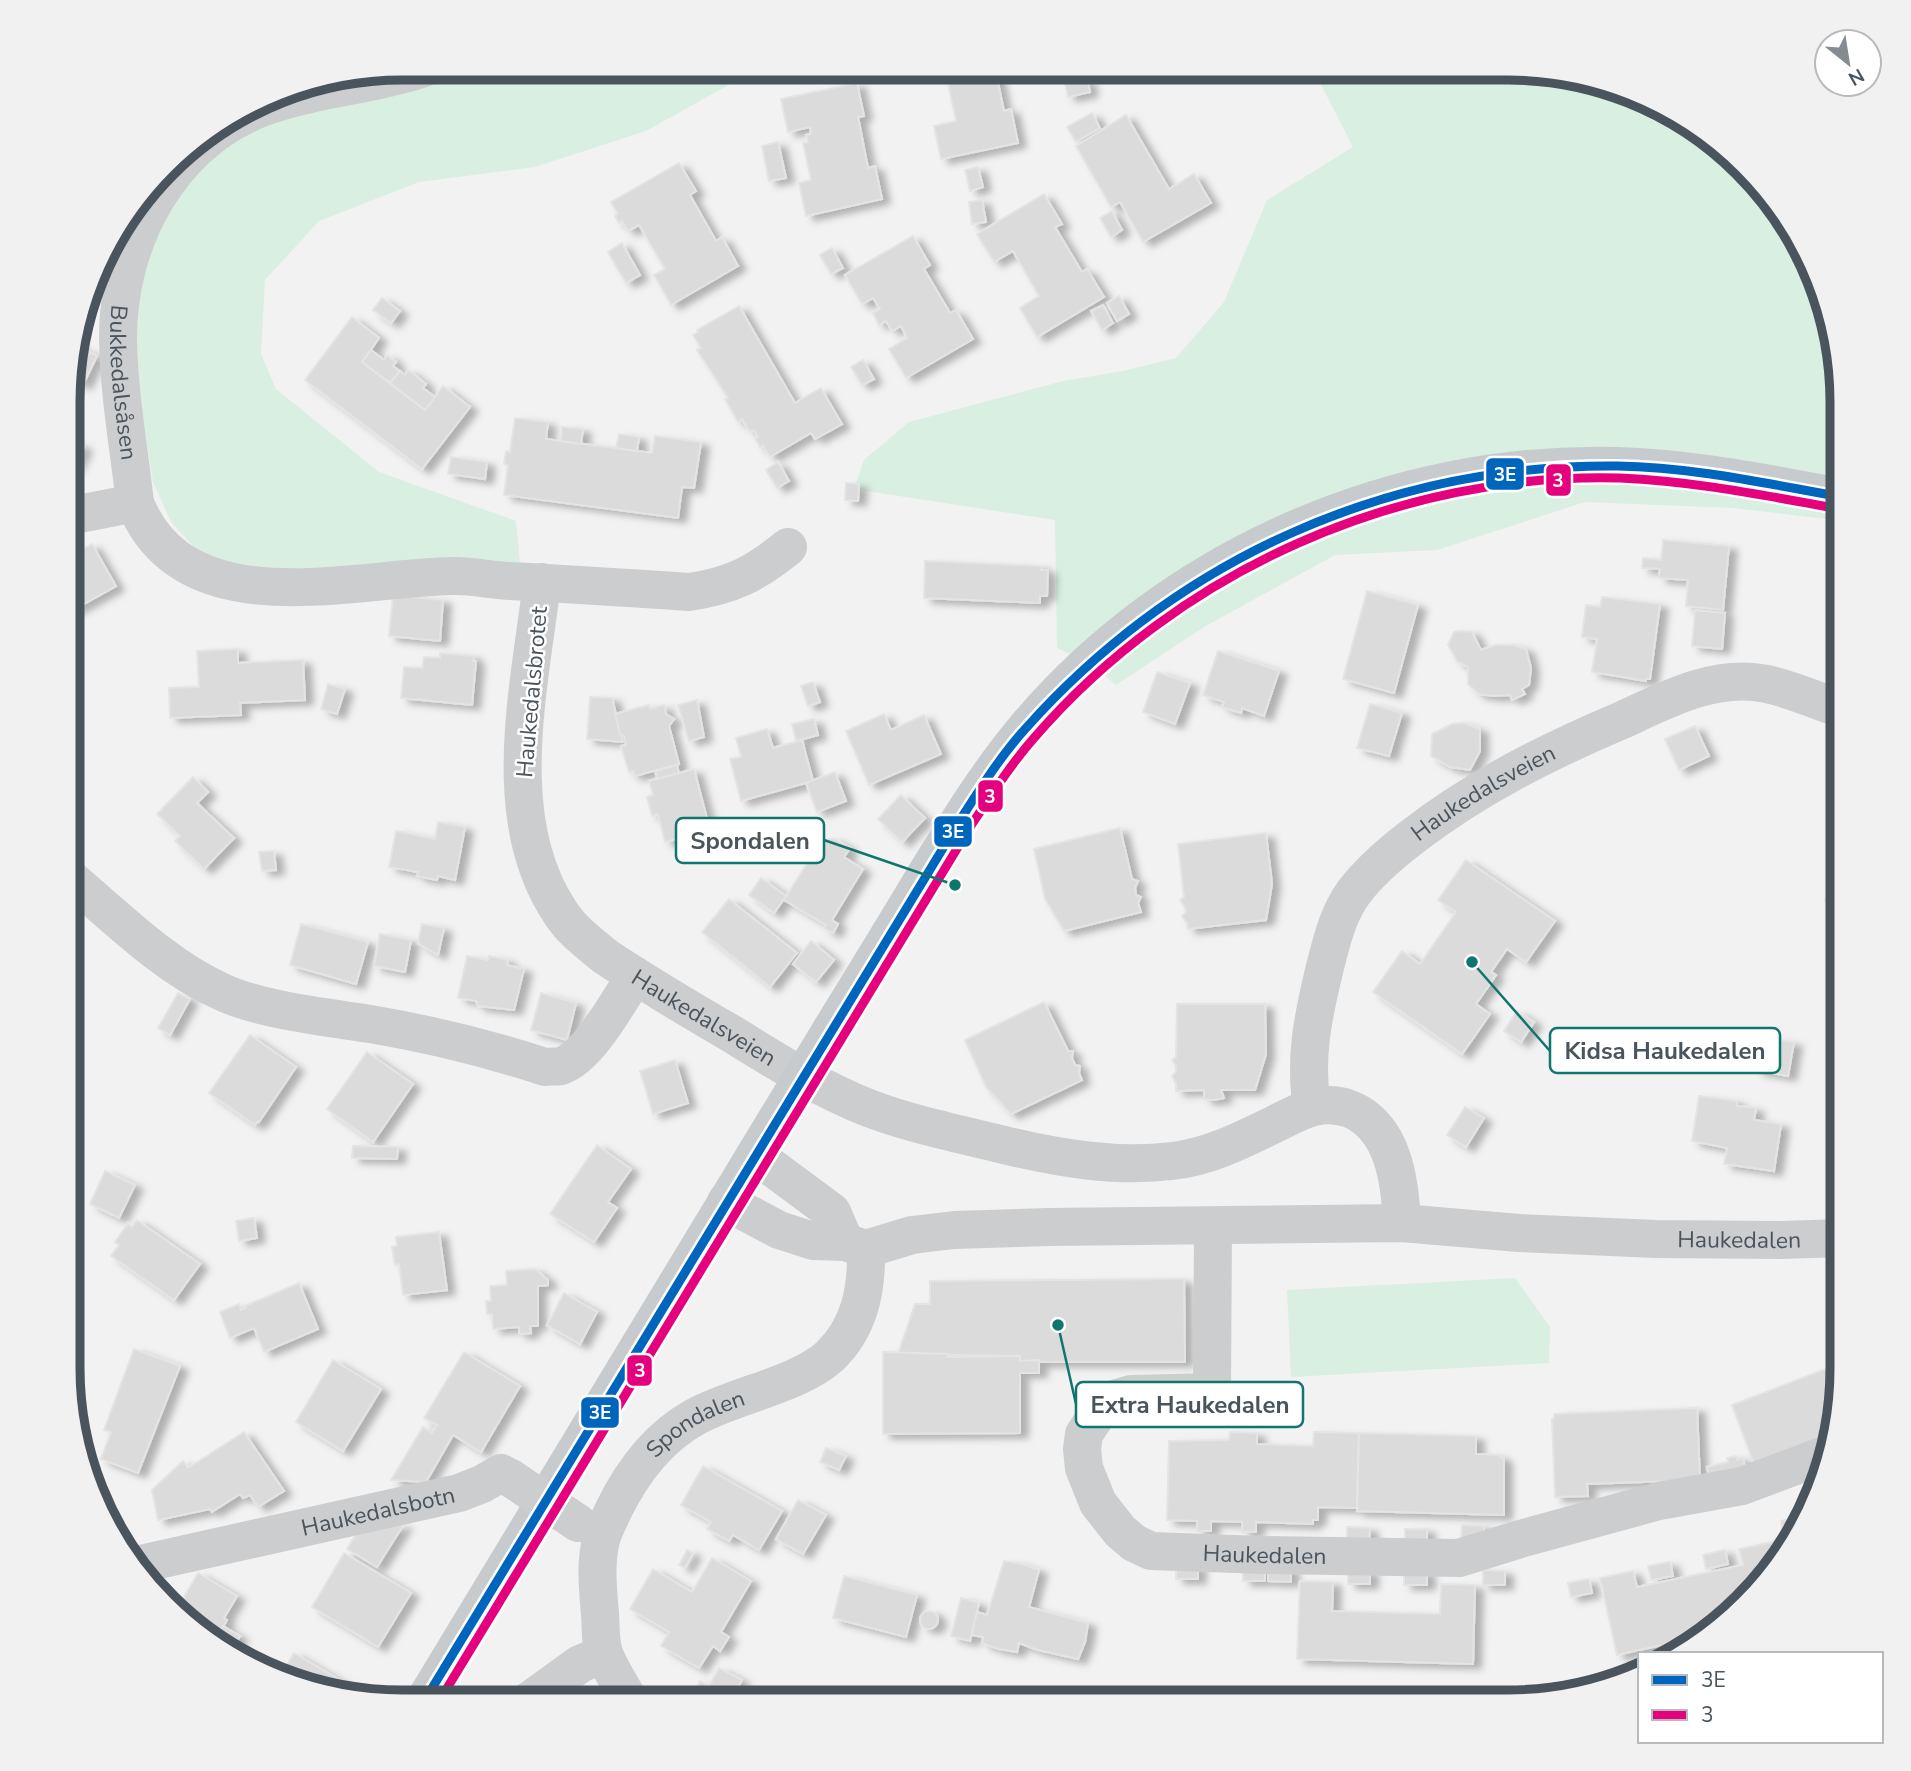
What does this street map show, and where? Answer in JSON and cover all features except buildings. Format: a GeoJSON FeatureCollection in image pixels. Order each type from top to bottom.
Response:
{"type":"FeatureCollection","features":[{"type":"Feature","properties":{"kind":"main road"},"geometry":{"type":"LineString","coordinates":[[431,1690],[962,817],[1026,728],[1115,641],[1185,588],[1228,561],[1321,518],[1369,501],[1446,481],[1519,470],[1617,466],[1683,471],[1830,495]]}},
{"type":"Feature","properties":{"kind":"street","name":"Bukkedalsåsen"},"geometry":{"type":"LineString","coordinates":[[316,92],[371,82]]}},
{"type":"Feature","properties":{"kind":"street","name":"Bukkedalsåsen"},"geometry":{"type":"LineString","coordinates":[[161,189],[135,245],[125,278],[120,309],[120,363],[135,503],[141,518],[161,544],[193,568],[236,584],[299,588],[452,576],[542,582]]}},
{"type":"Feature","properties":{"kind":"street"},"geometry":{"type":"LineString","coordinates":[[80,514],[135,503]]}},
{"type":"Feature","properties":{"kind":"street","name":"Haukedalsbrotet"},"geometry":{"type":"LineString","coordinates":[[635,976],[597,950],[561,914],[545,888],[534,858],[526,819],[522,776],[524,726],[542,582],[689,592],[716,588],[742,579],[766,565],[788,547]]}},
{"type":"Feature","properties":{"kind":"street","name":"Haukedalsveien"},"geometry":{"type":"LineString","coordinates":[[1312,1107],[1308,1083],[1310,1029],[1338,921],[1353,893],[1372,872],[1433,821],[1511,773],[1569,743],[1706,685],[1761,683],[1830,705]]}},
{"type":"Feature","properties":{"kind":"street","name":"Haukedalsveien"},"geometry":{"type":"LineString","coordinates":[[80,887],[145,942],[219,991],[251,1003],[440,1036],[545,1067],[560,1066],[574,1059],[589,1044],[635,976],[776,1062],[833,1093],[872,1109],[927,1126],[1027,1150],[1102,1162],[1142,1164],[1174,1161],[1209,1154],[1312,1107],[1335,1105],[1352,1110],[1365,1118],[1386,1143],[1400,1192],[1402,1223]]}},
{"type":"Feature","properties":{"kind":"street"},"geometry":{"type":"LineString","coordinates":[[755,1155],[832,1213],[856,1246]]}},
{"type":"Feature","properties":{"kind":"street","name":"Haukedalen"},"geometry":{"type":"LineString","coordinates":[[726,1202],[779,1230],[813,1241],[856,1246],[954,1230],[1402,1223],[1518,1233],[1656,1239],[1830,1238]]}},
{"type":"Feature","properties":{"kind":"street","name":"Haukedalen"},"geometry":{"type":"LineString","coordinates":[[1213,1226],[1212,1392],[1131,1394],[1114,1399],[1102,1407],[1084,1434],[1084,1468],[1098,1503],[1120,1531],[1134,1543],[1151,1551],[1459,1558],[1659,1501],[1742,1486],[1818,1457]]}},
{"type":"Feature","properties":{"kind":"street","name":"Spondalen"},"geometry":{"type":"LineString","coordinates":[[624,1690],[604,1654],[598,1586],[589,1531],[624,1490],[636,1469],[671,1432],[721,1404],[813,1368],[837,1348],[858,1313],[864,1294],[856,1246]]}},
{"type":"Feature","properties":{"kind":"street","name":"Haukedalsbotn"},"geometry":{"type":"LineString","coordinates":[[146,1563],[422,1503],[459,1493],[501,1473],[589,1531]]}},
{"type":"Feature","properties":{"kind":"street"},"geometry":{"type":"LineString","coordinates":[[544,1690],[580,1664],[604,1654]]}},
{"type":"Feature","properties":{"kind":"green space"},"geometry":{"type":"Polygon","coordinates":[[[431,80],[737,80],[646,131],[535,167],[419,182],[319,221],[265,280],[261,354],[276,389],[379,472],[516,521],[520,563],[245,570],[205,559],[171,522],[153,482],[134,364],[137,289],[156,235],[204,155],[281,114],[431,80]]]}},
{"type":"Feature","properties":{"kind":"green space"},"geometry":{"type":"Polygon","coordinates":[[[1319,80],[1508,80],[1551,83],[1592,91],[1632,105],[1670,124],[1705,147],[1751,190],[1764,206],[1797,260],[1820,319],[1830,381],[1830,520],[1733,508],[1585,502],[1437,550],[1335,555],[1204,627],[1116,685],[1091,664],[1057,648],[1055,520],[854,489],[864,460],[909,422],[1063,381],[1123,371],[1176,358],[1224,302],[1267,200],[1353,147],[1319,80]]]}},
{"type":"Feature","properties":{"kind":"green space"},"geometry":{"type":"Polygon","coordinates":[[[1515,1278],[1550,1327],[1549,1363],[1291,1377],[1287,1290],[1515,1278]]]}},
{"type":"Feature","properties":{"kind":"transit line","name":"3E"},"geometry":{"type":"LineString","coordinates":[[431,1690],[962,817],[1018,737],[1087,667],[1152,614],[1221,569],[1294,532],[1370,503],[1450,482],[1532,470],[1617,466],[1674,469],[1830,495]]}},
{"type":"Feature","properties":{"kind":"transit line","name":"3"},"geometry":{"type":"LineString","coordinates":[[446,1690],[972,824],[1034,738],[1091,679],[1155,626],[1224,581],[1298,543],[1375,514],[1455,493],[1537,481],[1620,478],[1703,486],[1830,507]]}},
{"type":"Feature","properties":{"kind":"place","name":"Spondalen"},"geometry":{"type":"Point","coordinates":[955,885]}},
{"type":"Feature","properties":{"kind":"place","name":"Kidsa Haukedalen"},"geometry":{"type":"Point","coordinates":[1472,962]}},
{"type":"Feature","properties":{"kind":"place","name":"Extra Haukedalen"},"geometry":{"type":"Point","coordinates":[1058,1325]}}]}
